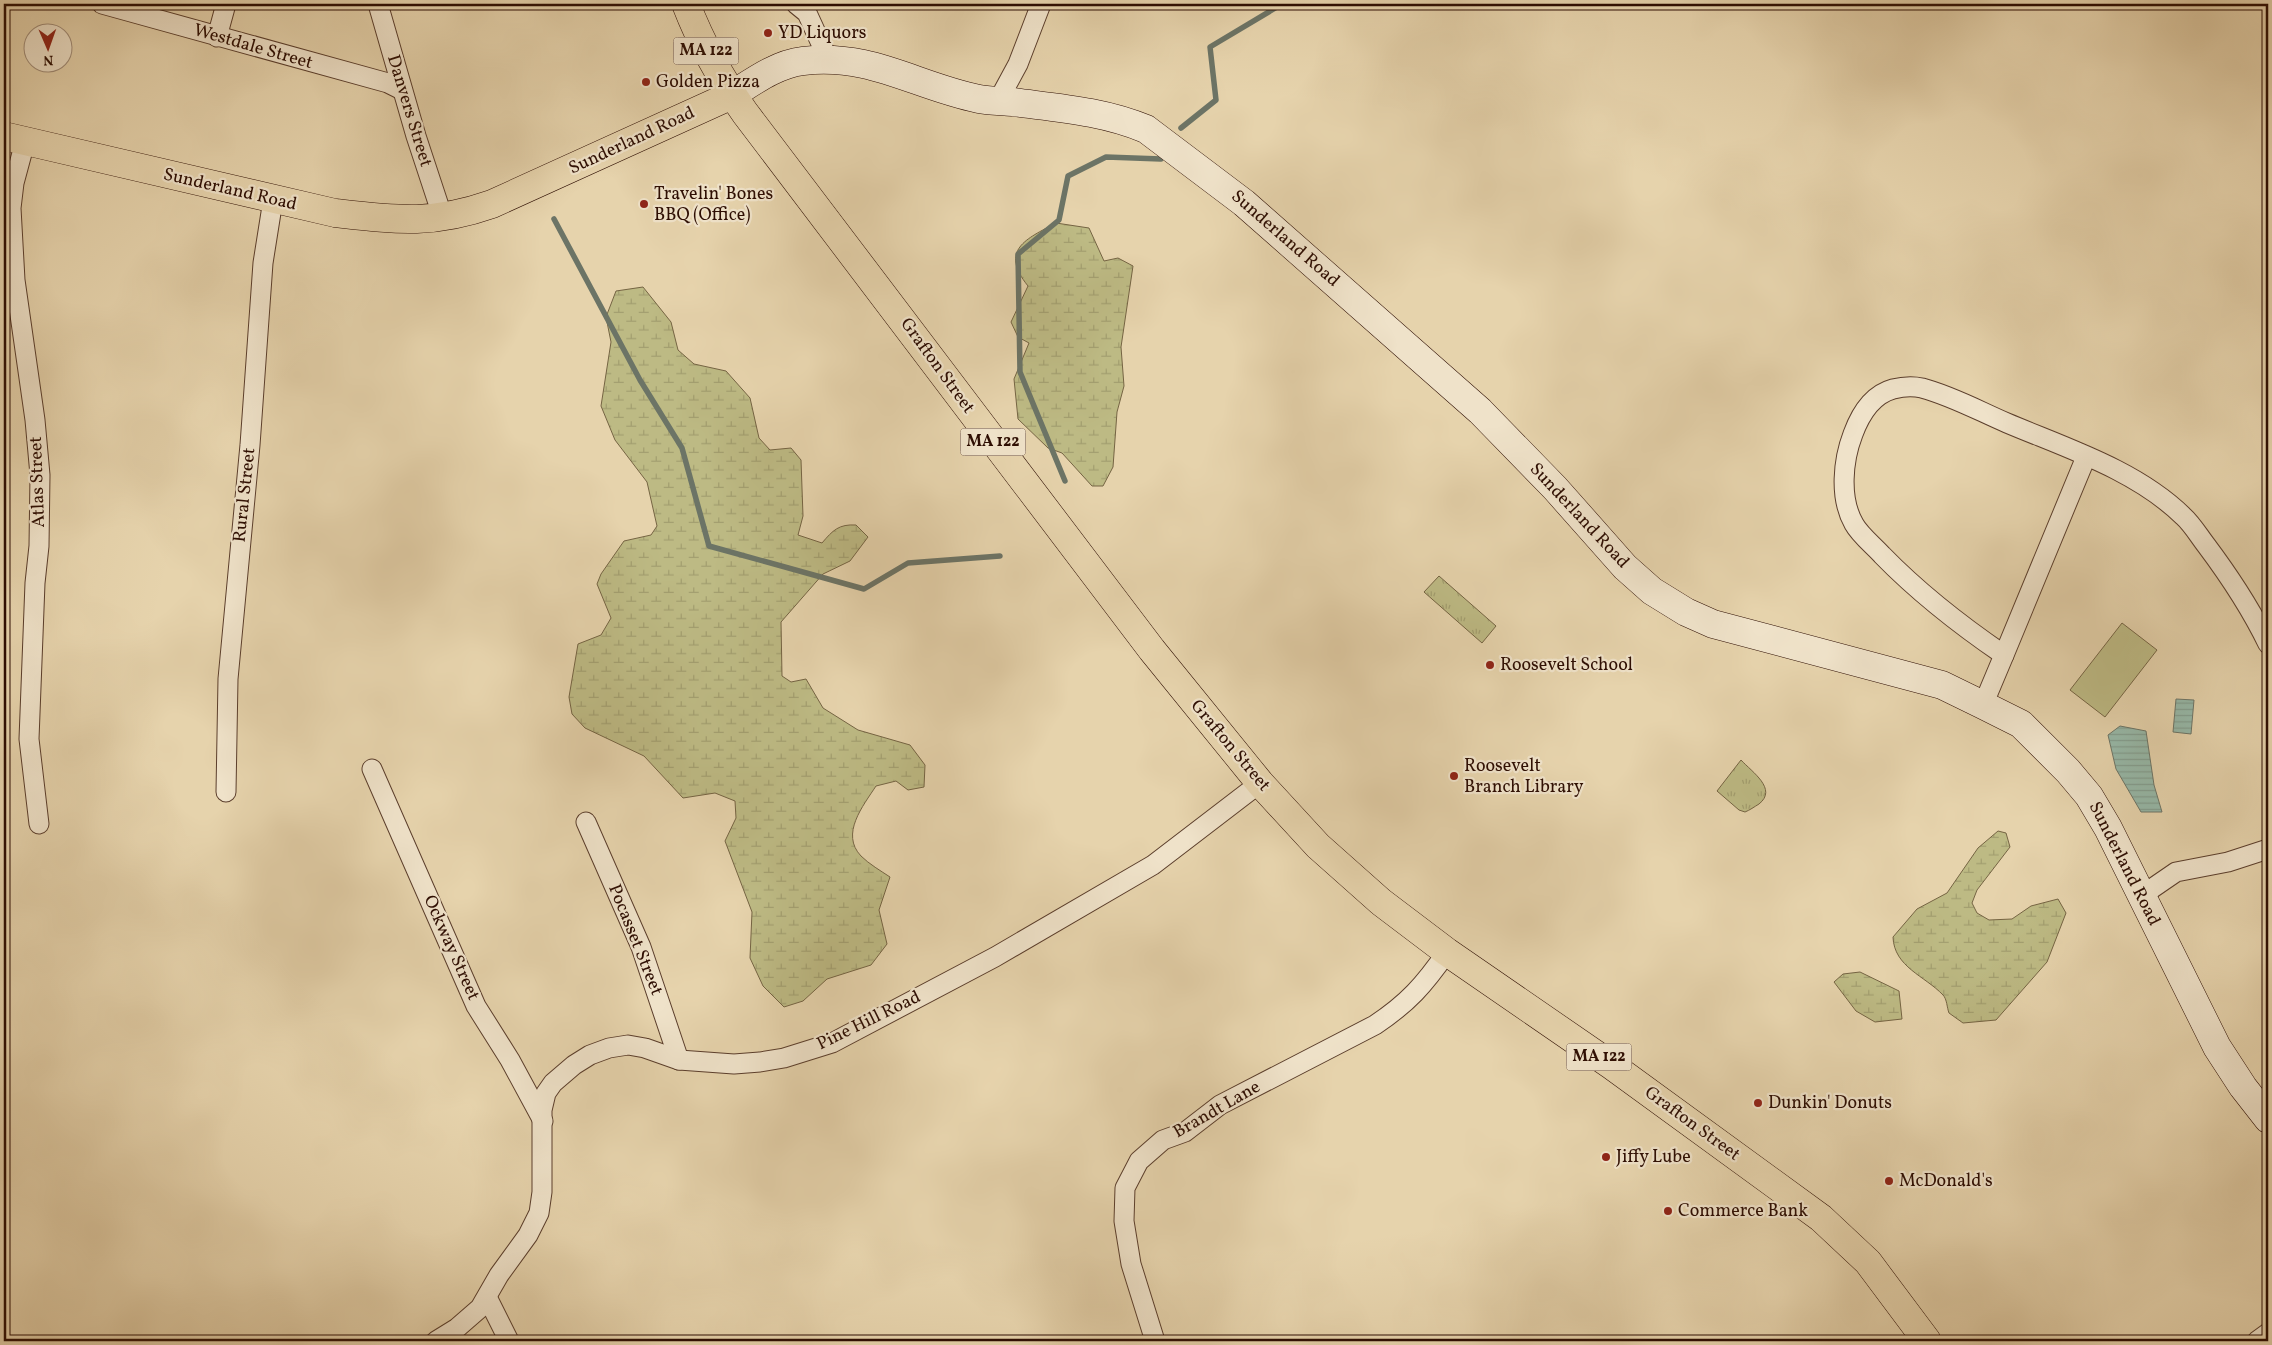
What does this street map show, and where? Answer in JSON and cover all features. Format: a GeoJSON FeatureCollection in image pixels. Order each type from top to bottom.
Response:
{"type":"FeatureCollection","features":[{"type":"Feature","properties":{"kind":"main road","name":"Grafton Street"},"geometry":{"type":"LineString","coordinates":[[686,4],[707,53],[732,95],[1152,650],[1260,783],[1293,820],[1342,869],[1381,902],[1447,952],[1603,1060],[1821,1218],[1868,1262],[1927,1341]]}},
{"type":"Feature","properties":{"kind":"main road","name":"Sunderland Road"},"geometry":{"type":"LineString","coordinates":[[14,139],[335,213],[379,220],[443,218],[492,204],[732,95]]}},
{"type":"Feature","properties":{"kind":"street","name":"Westdale Street"},"geometry":{"type":"LineString","coordinates":[[102,4],[388,83],[402,90]]}},
{"type":"Feature","properties":{"kind":"street"},"geometry":{"type":"LineString","coordinates":[[217,37],[226,4]]}},
{"type":"Feature","properties":{"kind":"street","name":"Danvers Street"},"geometry":{"type":"LineString","coordinates":[[378,4],[402,90],[443,218]]}},
{"type":"Feature","properties":{"kind":"street"},"geometry":{"type":"LineString","coordinates":[[998,101],[1018,64],[1041,4]]}},
{"type":"Feature","properties":{"kind":"street"},"geometry":{"type":"LineString","coordinates":[[805,7],[828,59]]}},
{"type":"Feature","properties":{"kind":"street","name":"Sunderland Road"},"geometry":{"type":"LineString","coordinates":[[732,95],[769,72],[790,63],[828,59],[878,66],[957,94],[998,101],[1071,109],[1112,117],[1146,129],[1244,203],[1480,411],[1555,488],[1625,567],[1652,591],[1686,612],[1734,631],[1942,685],[2020,724],[2068,771],[2089,796],[2108,828],[2217,1047],[2243,1087],[2268,1119]]}},
{"type":"Feature","properties":{"kind":"street","name":"Atlas Street"},"geometry":{"type":"LineString","coordinates":[[14,139],[14,183],[11,208],[15,280],[36,420],[40,475],[39,546],[35,583],[30,739],[38,824]]}},
{"type":"Feature","properties":{"kind":"street","name":"Rural Street"},"geometry":{"type":"LineString","coordinates":[[226,792],[228,679],[250,445],[263,263],[273,200]]}},
{"type":"Feature","properties":{"kind":"street"},"geometry":{"type":"LineString","coordinates":[[2004,655],[1956,622],[1901,574],[1854,525],[1847,500],[1845,462],[1861,415],[1872,401],[1892,389],[1919,388],[1946,395],[2118,472],[2161,497],[2185,517],[2229,576],[2268,644]]}},
{"type":"Feature","properties":{"kind":"street"},"geometry":{"type":"LineString","coordinates":[[1983,705],[2086,457]]}},
{"type":"Feature","properties":{"kind":"street","name":"Ockway Street"},"geometry":{"type":"LineString","coordinates":[[372,769],[476,1006],[510,1060],[542,1121]]}},
{"type":"Feature","properties":{"kind":"street","name":"Pine Hill Road"},"geometry":{"type":"LineString","coordinates":[[436,1341],[457,1328],[480,1308],[528,1235],[538,1213],[542,1192],[542,1110],[546,1093],[553,1082],[574,1065],[590,1055],[609,1048],[628,1045],[645,1048],[679,1060],[707,1064],[760,1062],[784,1058],[832,1043],[994,957],[1153,865],[1260,783]]}},
{"type":"Feature","properties":{"kind":"street","name":"Pocasset Street"},"geometry":{"type":"LineString","coordinates":[[586,822],[641,946],[679,1060]]}},
{"type":"Feature","properties":{"kind":"street"},"geometry":{"type":"LineString","coordinates":[[2141,896],[2176,872],[2228,862],[2268,849]]}},
{"type":"Feature","properties":{"kind":"street","name":"Brandt Lane"},"geometry":{"type":"LineString","coordinates":[[1155,1341],[1131,1264],[1124,1221],[1125,1188],[1139,1161],[1162,1140],[1185,1132],[1218,1106],[1375,1025],[1398,1009],[1422,986],[1447,952]]}},
{"type":"Feature","properties":{"kind":"street"},"geometry":{"type":"LineString","coordinates":[[487,1298],[509,1341]]}},
{"type":"Feature","properties":{"kind":"street"},"geometry":{"type":"LineString","coordinates":[[2257,1341],[2268,1333]]}},
{"type":"Feature","properties":{"kind":"green space"},"geometry":{"type":"Polygon","coordinates":[[[1056,223],[1089,228],[1104,261],[1118,258],[1133,266],[1121,347],[1124,386],[1117,412],[1113,467],[1103,486],[1092,486],[1062,453],[1048,448],[1018,419],[1014,379],[1029,343],[1018,337],[1011,322],[1028,286],[1020,274],[1016,263],[1016,254],[1026,240],[1056,223]]]}},
{"type":"Feature","properties":{"kind":"green space"},"geometry":{"type":"Polygon","coordinates":[[[643,287],[671,322],[678,350],[694,364],[726,371],[750,398],[759,438],[770,450],[791,448],[801,460],[803,516],[798,535],[822,543],[837,529],[856,525],[868,537],[850,561],[823,574],[781,622],[782,676],[791,682],[806,679],[823,708],[858,730],[910,745],[925,765],[924,787],[908,790],[896,781],[876,786],[860,811],[853,829],[855,847],[861,856],[890,877],[879,910],[887,944],[871,965],[827,979],[803,1001],[784,1007],[763,986],[750,958],[752,912],[725,841],[736,818],[735,801],[715,793],[683,798],[644,756],[585,728],[572,714],[569,697],[578,644],[601,635],[611,618],[597,584],[601,574],[624,541],[651,535],[657,526],[647,482],[615,440],[601,406],[611,342],[606,317],[616,291],[643,287]]]}},
{"type":"Feature","properties":{"kind":"green space"},"geometry":{"type":"Polygon","coordinates":[[[1439,576],[1496,626],[1482,643],[1424,592],[1439,576]]]}},
{"type":"Feature","properties":{"kind":"green space"},"geometry":{"type":"Polygon","coordinates":[[[2122,623],[2157,650],[2105,717],[2070,690],[2122,623]]]}},
{"type":"Feature","properties":{"kind":"green space"},"geometry":{"type":"Polygon","coordinates":[[[1741,760],[1757,775],[1766,792],[1759,804],[1745,812],[1739,810],[1717,791],[1741,760]]]}},
{"type":"Feature","properties":{"kind":"green space"},"geometry":{"type":"Polygon","coordinates":[[[1998,831],[2006,833],[2010,847],[1977,890],[1972,903],[1977,913],[1989,920],[2012,919],[2031,906],[2058,899],[2066,913],[2047,962],[1996,1020],[1963,1023],[1949,1013],[1943,995],[1905,964],[1895,947],[1893,937],[1917,909],[1947,893],[1978,848],[1998,831]]]}},
{"type":"Feature","properties":{"kind":"green space"},"geometry":{"type":"Polygon","coordinates":[[[1860,972],[1899,991],[1902,1019],[1875,1022],[1856,1011],[1834,982],[1843,974],[1860,972]]]}},
{"type":"Feature","properties":{"kind":"shaded area"},"geometry":{"type":"Polygon","coordinates":[[[2176,699],[2194,700],[2191,734],[2173,732],[2176,699]]]}},
{"type":"Feature","properties":{"kind":"shaded area"},"geometry":{"type":"Polygon","coordinates":[[[2120,726],[2146,731],[2154,785],[2162,812],[2141,812],[2116,769],[2108,735],[2120,726]]]}},
{"type":"Feature","properties":{"kind":"waterway"},"geometry":{"type":"LineString","coordinates":[[1181,128],[1216,100],[1210,47],[1282,4]]}},
{"type":"Feature","properties":{"kind":"waterway"},"geometry":{"type":"LineString","coordinates":[[1065,481],[1020,372],[1018,254],[1059,220],[1068,176],[1106,157],[1161,159]]}},
{"type":"Feature","properties":{"kind":"waterway"},"geometry":{"type":"LineString","coordinates":[[554,219],[640,380],[682,448],[709,546],[864,589],[908,563],[1000,556]]}},
{"type":"Feature","properties":{"kind":"place","name":"YD Liquors"},"geometry":{"type":"Point","coordinates":[768,33]}},
{"type":"Feature","properties":{"kind":"place","name":"Golden Pizza"},"geometry":{"type":"Point","coordinates":[646,82]}},
{"type":"Feature","properties":{"kind":"place","name":"Travelin' Bones BBQ (Office)"},"geometry":{"type":"Point","coordinates":[644,204]}},
{"type":"Feature","properties":{"kind":"place","name":"Roosevelt School"},"geometry":{"type":"Point","coordinates":[1490,665]}},
{"type":"Feature","properties":{"kind":"place","name":"Roosevelt Branch Library"},"geometry":{"type":"Point","coordinates":[1454,776]}},
{"type":"Feature","properties":{"kind":"place","name":"Dunkin' Donuts"},"geometry":{"type":"Point","coordinates":[1758,1103]}},
{"type":"Feature","properties":{"kind":"place","name":"Jiffy Lube"},"geometry":{"type":"Point","coordinates":[1606,1157]}},
{"type":"Feature","properties":{"kind":"place","name":"McDonald's"},"geometry":{"type":"Point","coordinates":[1889,1181]}},
{"type":"Feature","properties":{"kind":"place","name":"Commerce Bank"},"geometry":{"type":"Point","coordinates":[1668,1211]}}]}
